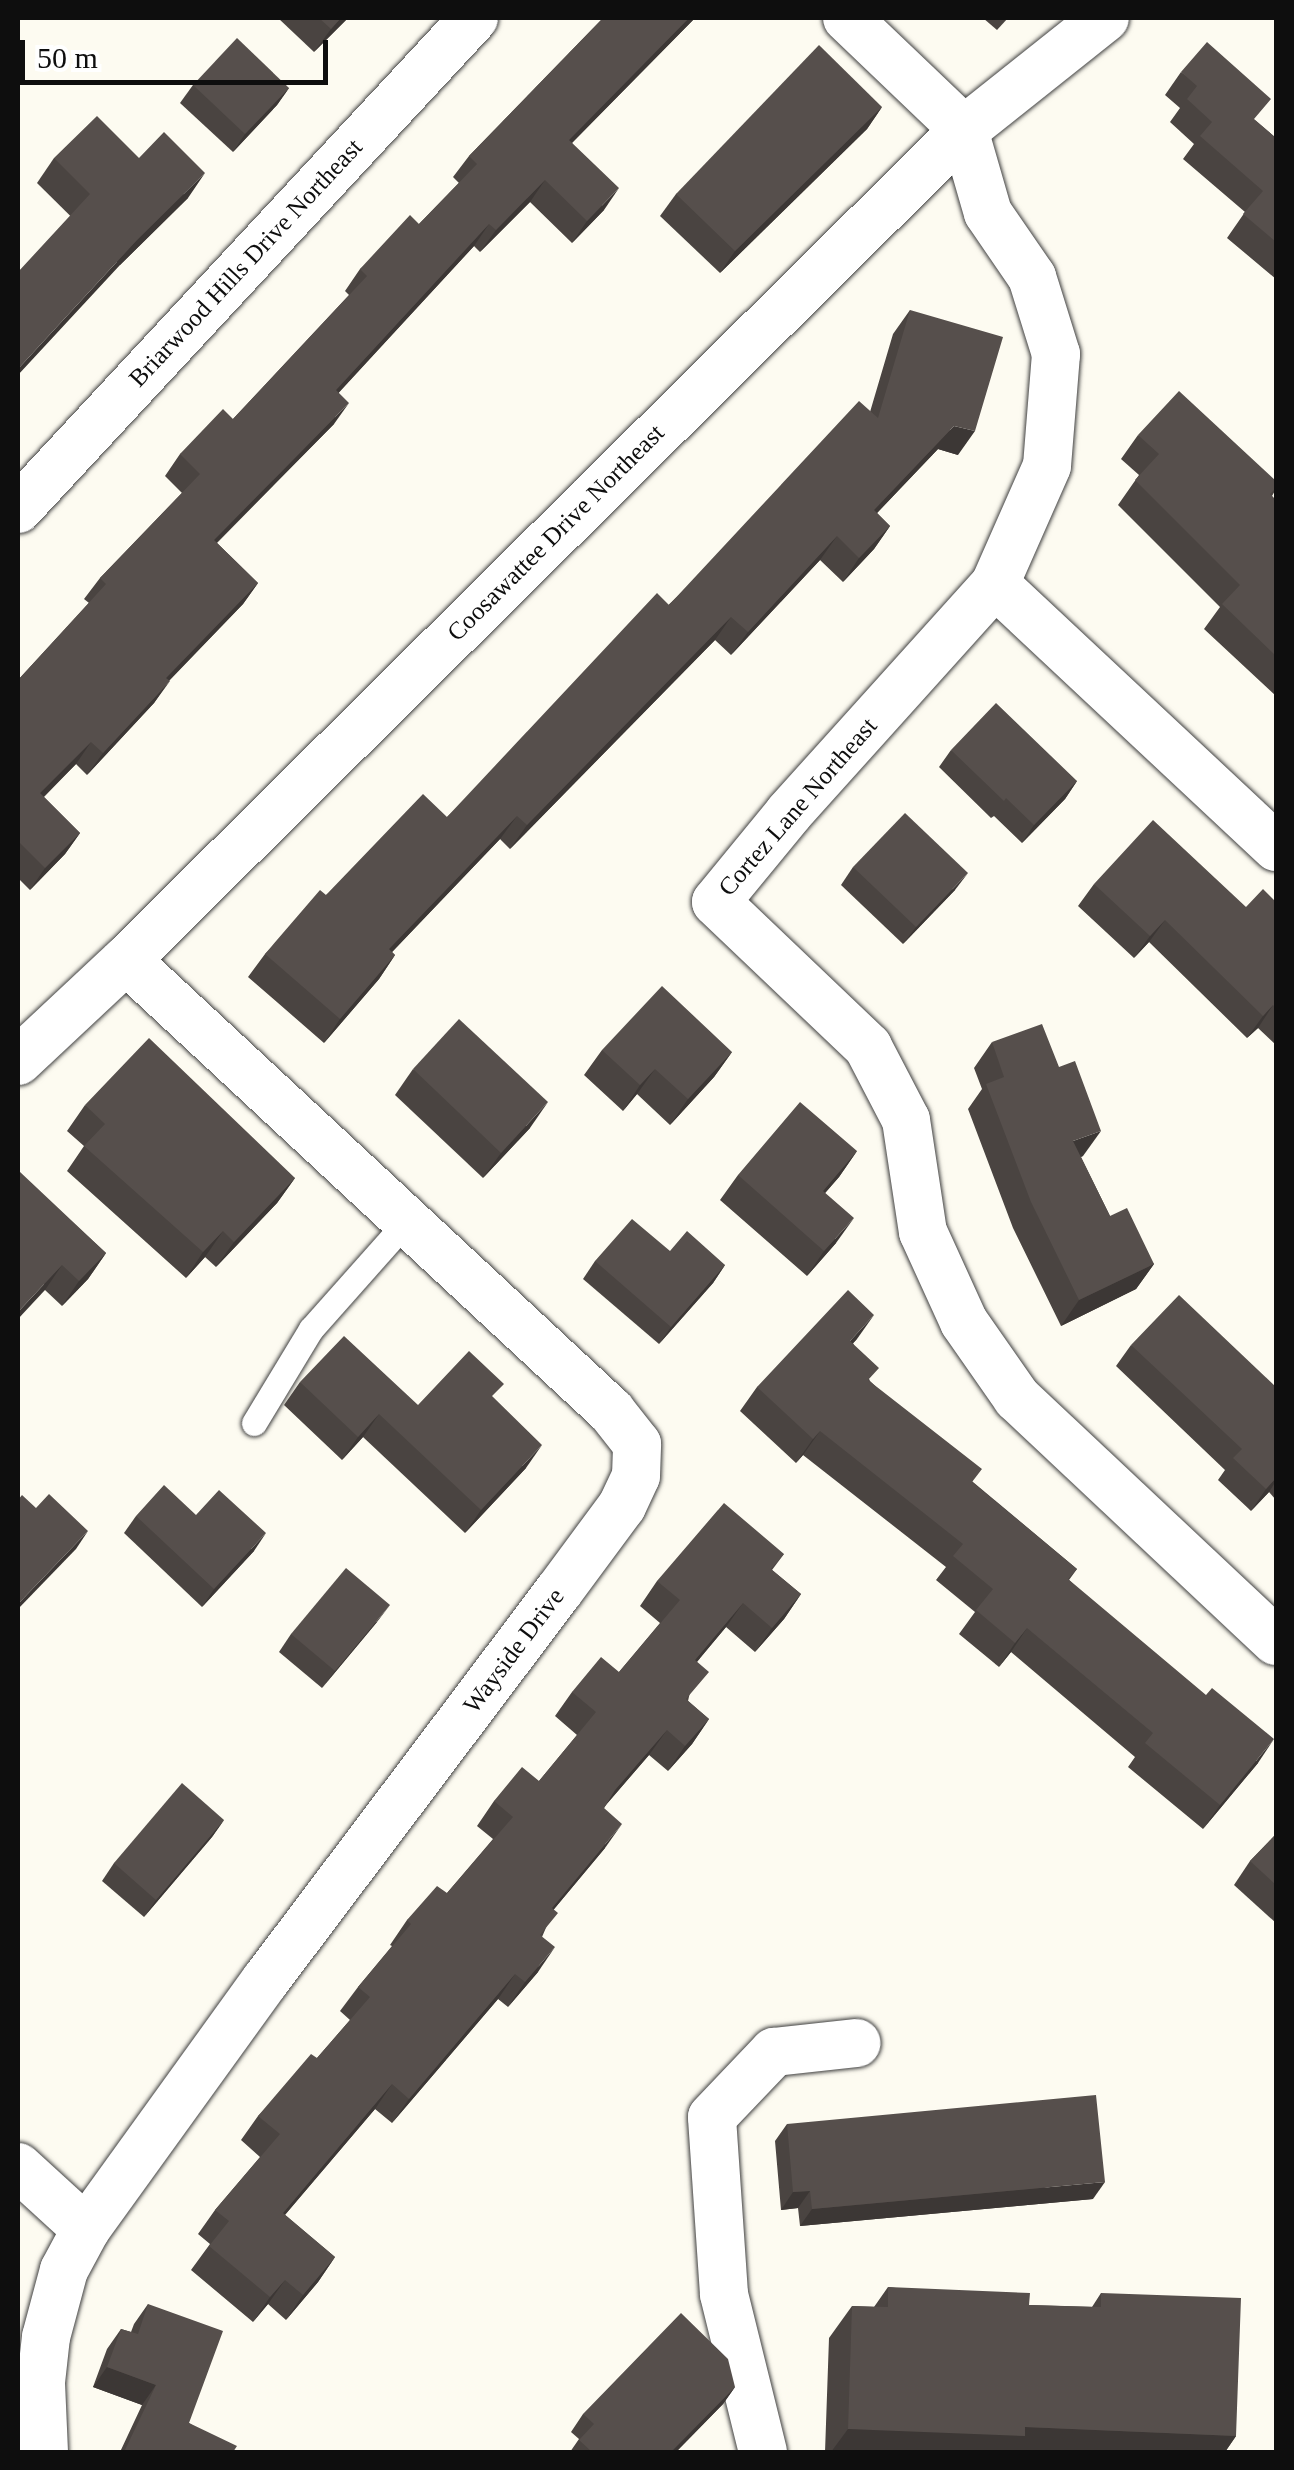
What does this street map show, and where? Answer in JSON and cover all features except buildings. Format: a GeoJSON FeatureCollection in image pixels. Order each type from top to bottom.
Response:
{"type":"FeatureCollection","features":[{"type":"Feature","properties":{"kind":"street","name":"Briarwood Hills Drive Northeast"},"geometry":{"type":"LineString","coordinates":[[18,508],[474,18]]}},
{"type":"Feature","properties":{"kind":"street"},"geometry":{"type":"LineString","coordinates":[[847,18],[964,130],[988,214],[1032,276],[1056,354],[1047,466],[995,584],[1276,846]]}},
{"type":"Feature","properties":{"kind":"street","name":"Coosawattee Drive Northeast"},"geometry":{"type":"LineString","coordinates":[[18,1060],[126,960],[964,130],[1105,18]]}},
{"type":"Feature","properties":{"kind":"street","name":"Cortez Lane Northeast"},"geometry":{"type":"LineString","coordinates":[[995,584],[789,813],[716,902],[868,1047],[906,1120],[924,1232],[964,1322],[1016,1398],[1276,1641]]}},
{"type":"Feature","properties":{"kind":"street","name":"Wayside Drive"},"geometry":{"type":"LineString","coordinates":[[44,2452],[41,2382],[46,2337],[64,2270],[86,2230],[264,1981],[622,1506],[636,1476],[637,1444],[611,1412],[126,960]]}},
{"type":"Feature","properties":{"kind":"street"},"geometry":{"type":"LineString","coordinates":[[763,2452],[724,2294],[712,2117],[774,2052],[857,2043]]}},
{"type":"Feature","properties":{"kind":"street"},"geometry":{"type":"LineString","coordinates":[[18,2167],[86,2230]]}},
{"type":"Feature","properties":{"kind":"lane"},"geometry":{"type":"LineString","coordinates":[[254,1423],[311,1329],[408,1221]]}}]}
